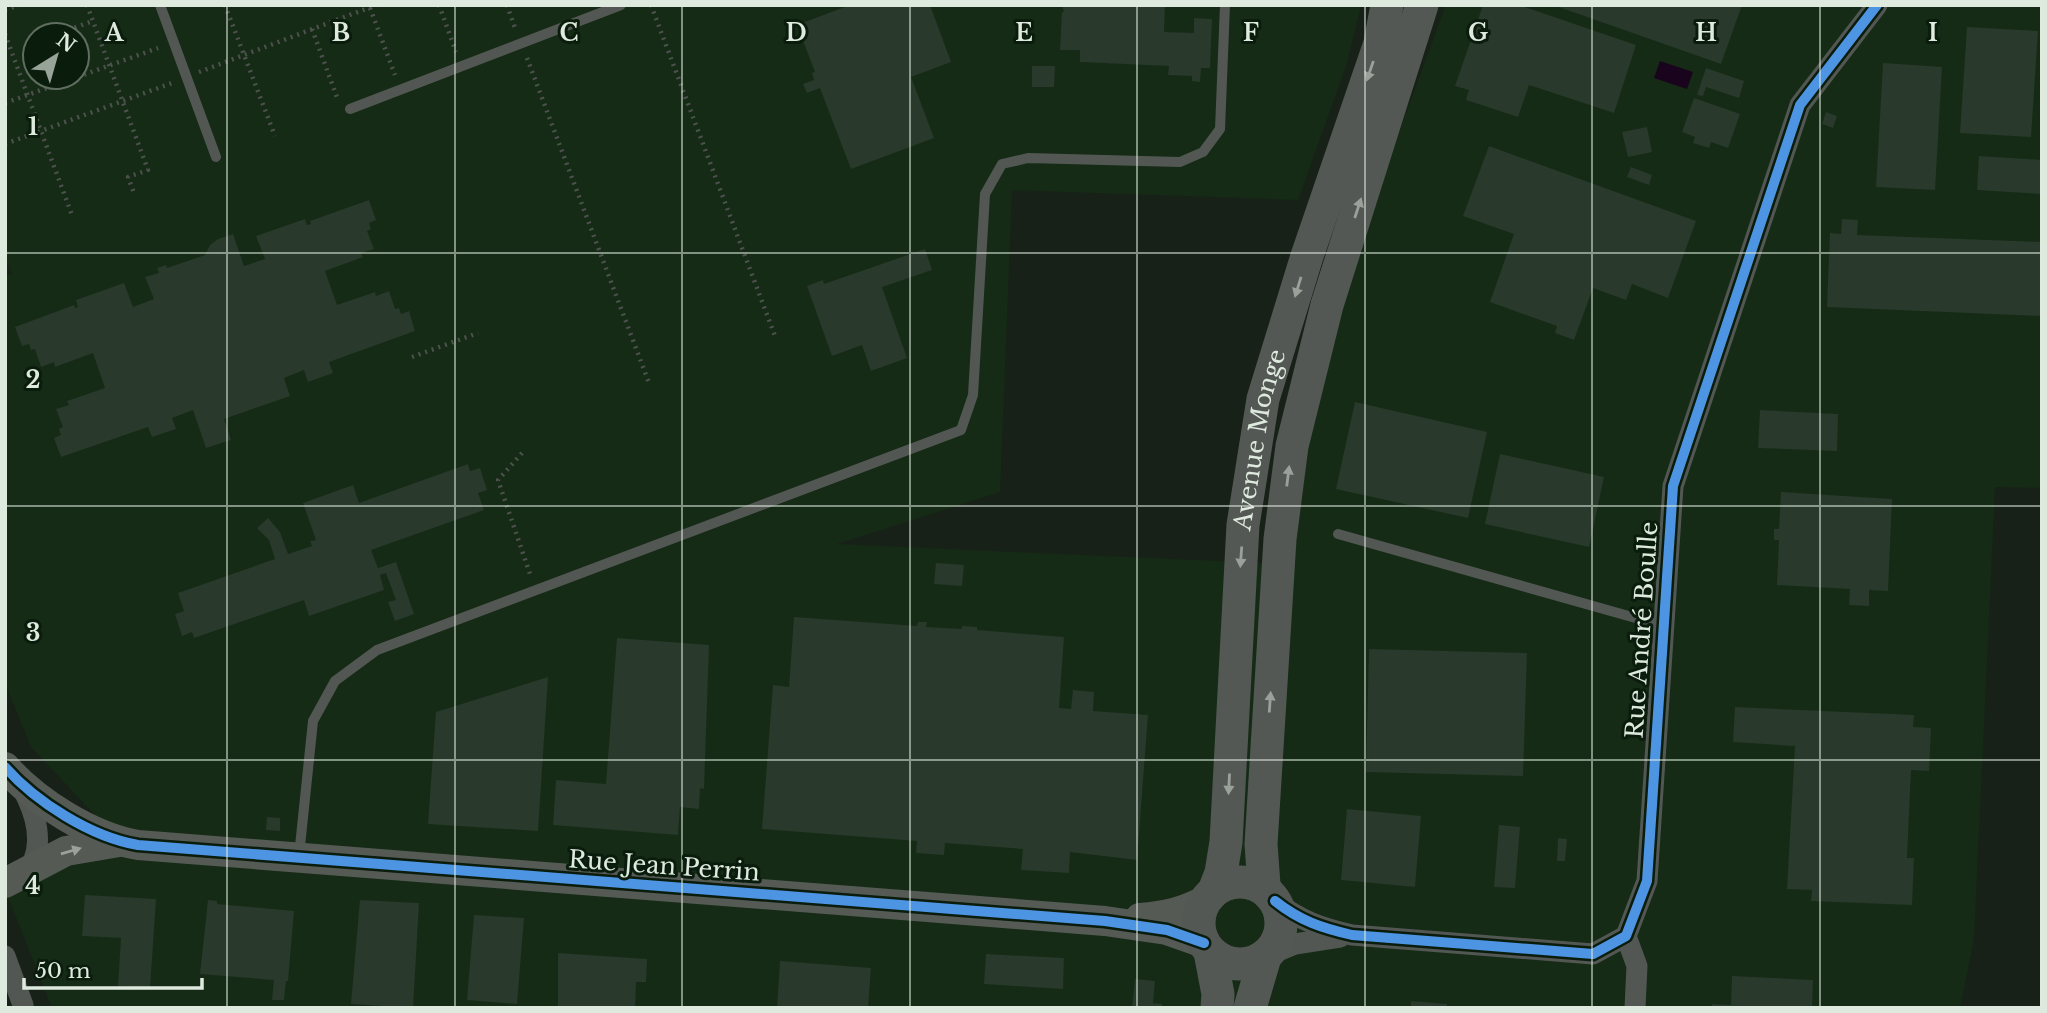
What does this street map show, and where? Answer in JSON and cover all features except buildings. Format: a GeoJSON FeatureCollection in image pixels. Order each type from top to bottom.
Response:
{"type":"FeatureCollection","features":[{"type":"Feature","properties":{"kind":"main road","name":"Avenue Monge"},"geometry":{"type":"LineString","coordinates":[[1210,895],[1221,873],[1226,842],[1243,525],[1263,399],[1307,257],[1380,43],[1387,5]]}},
{"type":"Feature","properties":{"kind":"main road","name":"Avenue Monge"},"geometry":{"type":"LineString","coordinates":[[1271,896],[1264,885],[1261,845],[1280,540],[1292,446],[1327,305],[1422,5]]}},
{"type":"Feature","properties":{"kind":"main road"},"geometry":{"type":"LineString","coordinates":[[1207,948],[1220,960],[1243,965],[1254,963],[1266,956],[1277,943],[1282,929],[1281,914],[1271,896],[1255,884],[1241,881],[1226,884],[1210,895],[1198,921],[1218,994],[1217,1008]]}},
{"type":"Feature","properties":{"kind":"main road"},"geometry":{"type":"LineString","coordinates":[[1250,1008],[1266,956]]}},
{"type":"Feature","properties":{"kind":"street","name":"Rue André Boulle"},"geometry":{"type":"LineString","coordinates":[[1626,936],[1647,881],[1673,486],[1800,105],[1877,5]]}},
{"type":"Feature","properties":{"kind":"street"},"geometry":{"type":"LineString","coordinates":[[13,775],[43,802],[119,842]]}},
{"type":"Feature","properties":{"kind":"street"},"geometry":{"type":"LineString","coordinates":[[13,775],[29,801],[37,824],[36,860],[17,878]]}},
{"type":"Feature","properties":{"kind":"street","name":"Rue Jean Perrin"},"geometry":{"type":"LineString","coordinates":[[119,842],[298,859],[1105,921],[1167,930],[1207,948]]}},
{"type":"Feature","properties":{"kind":"street"},"geometry":{"type":"LineString","coordinates":[[17,878],[66,851],[119,842]]}},
{"type":"Feature","properties":{"kind":"street","name":"Rue Jean Perrin"},"geometry":{"type":"LineString","coordinates":[[1105,921],[1165,916],[1188,910],[1210,895]]}},
{"type":"Feature","properties":{"kind":"street"},"geometry":{"type":"LineString","coordinates":[[1271,896],[1290,913],[1319,927],[1352,935],[1593,954],[1626,936],[1637,966],[1636,1008]]}},
{"type":"Feature","properties":{"kind":"street"},"geometry":{"type":"LineString","coordinates":[[1266,956],[1296,944],[1352,935]]}},
{"type":"Feature","properties":{"kind":"street"},"geometry":{"type":"LineString","coordinates":[[5,956],[23,1006]]}},
{"type":"Feature","properties":{"kind":"lane"},"geometry":{"type":"LineString","coordinates":[[160,5],[216,157]]}},
{"type":"Feature","properties":{"kind":"lane"},"geometry":{"type":"LineString","coordinates":[[346,110],[621,5]]}},
{"type":"Feature","properties":{"kind":"lane"},"geometry":{"type":"LineString","coordinates":[[298,859],[313,721],[335,681],[377,650],[961,430],[973,395],[985,194],[1002,164],[1028,158],[1180,162],[1203,152],[1220,129],[1225,5]]}},
{"type":"Feature","properties":{"kind":"lane"},"geometry":{"type":"LineString","coordinates":[[1338,534],[1664,626]]}},
{"type":"Feature","properties":{"kind":"path"},"geometry":{"type":"LineString","coordinates":[[5,10],[19,5]]}},
{"type":"Feature","properties":{"kind":"path"},"geometry":{"type":"LineString","coordinates":[[87,5],[148,170],[128,177],[134,192]]}},
{"type":"Feature","properties":{"kind":"path"},"geometry":{"type":"LineString","coordinates":[[225,5],[275,136]]}},
{"type":"Feature","properties":{"kind":"path"},"geometry":{"type":"LineString","coordinates":[[439,5],[461,66]]}},
{"type":"Feature","properties":{"kind":"path"},"geometry":{"type":"LineString","coordinates":[[507,5],[649,383]]}},
{"type":"Feature","properties":{"kind":"path"},"geometry":{"type":"LineString","coordinates":[[651,5],[775,336]]}},
{"type":"Feature","properties":{"kind":"path"},"geometry":{"type":"LineString","coordinates":[[370,8],[400,89]]}},
{"type":"Feature","properties":{"kind":"path"},"geometry":{"type":"LineString","coordinates":[[313,29],[346,110]]}},
{"type":"Feature","properties":{"kind":"path"},"geometry":{"type":"LineString","coordinates":[[5,34],[72,215]]}},
{"type":"Feature","properties":{"kind":"path"},"geometry":{"type":"LineString","coordinates":[[5,103],[158,48]]}},
{"type":"Feature","properties":{"kind":"path"},"geometry":{"type":"LineString","coordinates":[[412,357],[478,333]]}},
{"type":"Feature","properties":{"kind":"path"},"geometry":{"type":"LineString","coordinates":[[522,453],[498,480],[535,590]]}},
{"type":"Feature","properties":{"kind":"shaded area"},"geometry":{"type":"Polygon","coordinates":[[[5,5],[1361,5],[1347,63],[1298,200],[1012,190],[1000,492],[837,544],[1281,564],[1346,276],[1446,5],[2042,5],[2042,488],[1995,487],[1974,939],[1960,1008],[52,1008],[5,894],[95,830],[93,813],[31,747],[5,683],[5,276],[12,274],[5,258],[5,5]]]}},
{"type":"Feature","properties":{"kind":"shaded area"},"geometry":{"type":"Polygon","coordinates":[[[1660,61],[1693,72],[1687,89],[1654,78],[1660,61]]]}},
{"type":"Feature","properties":{"kind":"cycle path"},"geometry":{"type":"LineString","coordinates":[[1275,901],[1312,923],[1352,935],[1593,954],[1626,936],[1647,881],[1673,486],[1800,105],[1877,5]]}},
{"type":"Feature","properties":{"kind":"cycle path"},"geometry":{"type":"LineString","coordinates":[[5,767],[32,793],[83,826],[138,845],[1105,921],[1167,930],[1204,943]]}}]}
